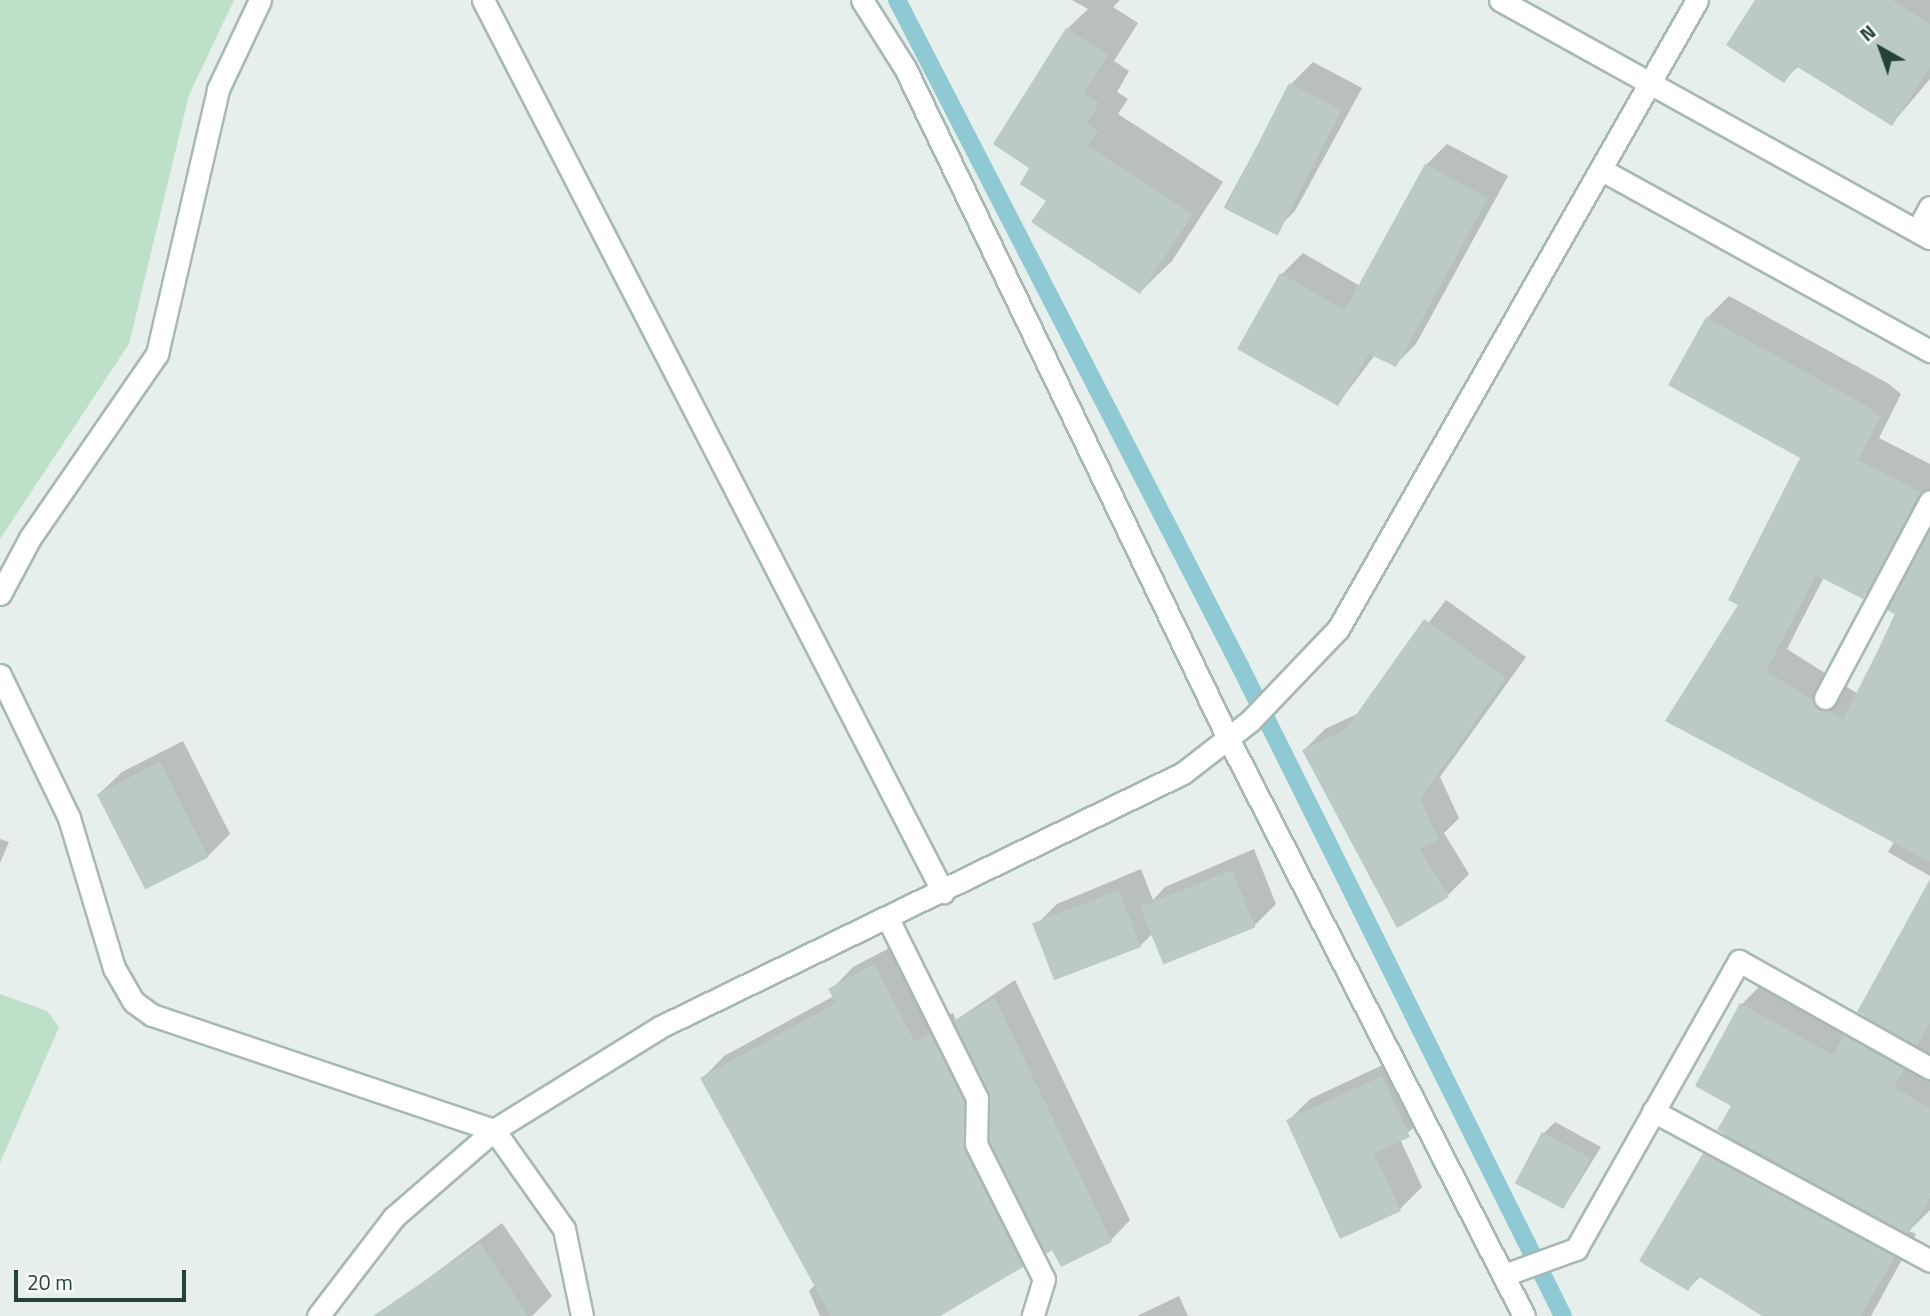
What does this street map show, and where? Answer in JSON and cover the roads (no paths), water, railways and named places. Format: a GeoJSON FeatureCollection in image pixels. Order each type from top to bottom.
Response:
{"type":"FeatureCollection","features":[{"type":"Feature","properties":{"kind":"street"},"geometry":{"type":"LineString","coordinates":[[0,594],[30,538],[157,354],[218,89],[260,0]]}},
{"type":"Feature","properties":{"kind":"street"},"geometry":{"type":"LineString","coordinates":[[482,0],[943,891]]}},
{"type":"Feature","properties":{"kind":"street"},"geometry":{"type":"LineString","coordinates":[[862,0],[905,68],[1228,738],[1524,1316]]}},
{"type":"Feature","properties":{"kind":"street"},"geometry":{"type":"LineString","coordinates":[[1500,0],[1923,235],[1930,207]]}},
{"type":"Feature","properties":{"kind":"street"},"geometry":{"type":"LineString","coordinates":[[318,1316],[394,1217],[494,1130],[660,1027],[1183,773],[1228,738],[1338,629],[1697,0]]}},
{"type":"Feature","properties":{"kind":"street"},"geometry":{"type":"LineString","coordinates":[[1602,170],[1930,351]]}},
{"type":"Feature","properties":{"kind":"street"},"geometry":{"type":"LineString","coordinates":[[1825,698],[1930,501]]}},
{"type":"Feature","properties":{"kind":"street"},"geometry":{"type":"LineString","coordinates":[[0,676],[69,818],[114,968],[134,1002],[152,1015],[494,1130],[564,1229],[582,1316]]}},
{"type":"Feature","properties":{"kind":"street"},"geometry":{"type":"LineString","coordinates":[[887,917],[977,1098],[976,1144],[1044,1279],[1033,1316]]}},
{"type":"Feature","properties":{"kind":"street"},"geometry":{"type":"LineString","coordinates":[[1504,1275],[1576,1249],[1739,961],[1930,1068]]}},
{"type":"Feature","properties":{"kind":"street"},"geometry":{"type":"LineString","coordinates":[[1653,1111],[1930,1261]]}},
{"type":"Feature","properties":{"kind":"waterway"},"geometry":{"type":"LineString","coordinates":[[897,0],[1240,666],[1563,1316]]}}]}
